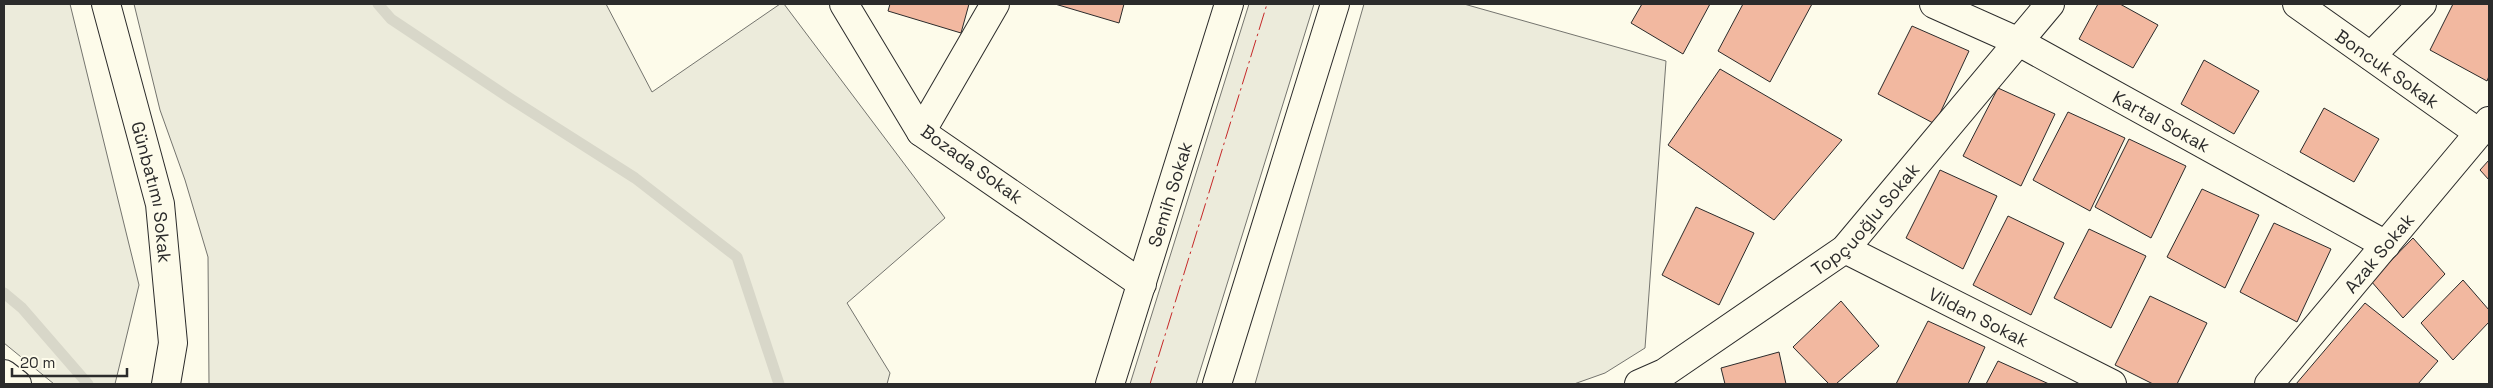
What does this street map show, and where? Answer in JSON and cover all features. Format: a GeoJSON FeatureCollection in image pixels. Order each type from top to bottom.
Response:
{"type":"FeatureCollection","features":[{"type":"Feature","properties":{"kind":"street","name":"Günbatımı Sokak"},"geometry":{"type":"LineString","coordinates":[[106,4],[160,204],[173,343],[166,384]]}},
{"type":"Feature","properties":{"kind":"street","name":"Bozada Sokak"},"geometry":{"type":"LineString","coordinates":[[844,4],[921,132],[1142,284]]}},
{"type":"Feature","properties":{"kind":"street"},"geometry":{"type":"LineString","coordinates":[[921,132],[995,4]]}},
{"type":"Feature","properties":{"kind":"street","name":"Semih Sokak"},"geometry":{"type":"LineString","coordinates":[[1110,384],[1229,4]]}},
{"type":"Feature","properties":{"kind":"street"},"geometry":{"type":"LineString","coordinates":[[1217,384],[1335,4]]}},
{"type":"Feature","properties":{"kind":"street","name":"Kartal Sokak"},"geometry":{"type":"LineString","coordinates":[[1934,4],[2019,42],[2386,245]]}},
{"type":"Feature","properties":{"kind":"street","name":"Topçuoğlu Sokak"},"geometry":{"type":"LineString","coordinates":[[1639,384],[1664,373],[1845,249],[2050,4]]}},
{"type":"Feature","properties":{"kind":"street","name":"Boncuk Sokak"},"geometry":{"type":"LineString","coordinates":[[2297,4],[2371,56],[2484,127]]}},
{"type":"Feature","properties":{"kind":"street"},"geometry":{"type":"LineString","coordinates":[[2371,56],[2422,4]]}},
{"type":"Feature","properties":{"kind":"street","name":"Azak Sokak"},"geometry":{"type":"LineString","coordinates":[[2270,384],[2484,127]]}},
{"type":"Feature","properties":{"kind":"street","name":"Vildan Sokak"},"geometry":{"type":"LineString","coordinates":[[1845,249],[2069,375],[2112,384]]}},
{"type":"Feature","properties":{"kind":"street"},"geometry":{"type":"LineString","coordinates":[[4,374],[17,384]]}},
{"type":"Feature","properties":{"kind":"shaded area"},"geometry":{"type":"Polygon","coordinates":[[[4,4],[70,4],[139,285],[115,384],[54,384],[4,343],[4,4]]]}},
{"type":"Feature","properties":{"kind":"shaded area"},"geometry":{"type":"Polygon","coordinates":[[[134,4],[606,4],[652,92],[780,4],[784,4],[945,218],[847,303],[890,373],[887,384],[209,384],[208,257],[185,180],[160,110],[134,4]]]}},
{"type":"Feature","properties":{"kind":"shaded area"},"geometry":{"type":"Polygon","coordinates":[[[1249,4],[1314,4],[1196,384],[1130,384],[1249,4]]]}},
{"type":"Feature","properties":{"kind":"shaded area"},"geometry":{"type":"Polygon","coordinates":[[[1364,4],[1464,4],[1666,61],[1645,348],[1605,373],[1574,384],[1255,384],[1364,4]]]}},
{"type":"Feature","properties":{"kind":"building"},"geometry":{"type":"Polygon","coordinates":[[[890,4],[969,4],[961,33],[888,11],[890,4]]]}},
{"type":"Feature","properties":{"kind":"building"},"geometry":{"type":"Polygon","coordinates":[[[1055,4],[1124,4],[1119,23],[1055,4]]]}},
{"type":"Feature","properties":{"kind":"building"},"geometry":{"type":"Polygon","coordinates":[[[1642,4],[1710,4],[1683,54],[1631,23],[1642,4]]]}},
{"type":"Feature","properties":{"kind":"building"},"geometry":{"type":"Polygon","coordinates":[[[1743,4],[1812,4],[1770,82],[1718,51],[1743,4]]]}},
{"type":"Feature","properties":{"kind":"building"},"geometry":{"type":"Polygon","coordinates":[[[2098,4],[2120,4],[2158,25],[2133,68],[2079,39],[2098,4]]]}},
{"type":"Feature","properties":{"kind":"building"},"geometry":{"type":"Polygon","coordinates":[[[2453,4],[2489,4],[2489,76],[2487,81],[2430,50],[2453,4]]]}},
{"type":"Feature","properties":{"kind":"building"},"geometry":{"type":"Polygon","coordinates":[[[1912,26],[1969,51],[1935,124],[1878,94],[1912,26]]]}},
{"type":"Feature","properties":{"kind":"building"},"geometry":{"type":"Polygon","coordinates":[[[2204,60],[2259,91],[2234,134],[2181,104],[2204,60]]]}},
{"type":"Feature","properties":{"kind":"building"},"geometry":{"type":"Polygon","coordinates":[[[1720,69],[1842,140],[1774,220],[1668,145],[1720,69]]]}},
{"type":"Feature","properties":{"kind":"building"},"geometry":{"type":"Polygon","coordinates":[[[1998,88],[2055,114],[2021,186],[1963,156],[1998,88]]]}},
{"type":"Feature","properties":{"kind":"building"},"geometry":{"type":"Polygon","coordinates":[[[2324,108],[2379,139],[2354,182],[2300,152],[2324,108]]]}},
{"type":"Feature","properties":{"kind":"building"},"geometry":{"type":"Polygon","coordinates":[[[2068,112],[2125,138],[2090,211],[2033,180],[2068,112]]]}},
{"type":"Feature","properties":{"kind":"building"},"geometry":{"type":"Polygon","coordinates":[[[2129,139],[2186,166],[2151,238],[2095,207],[2129,139]]]}},
{"type":"Feature","properties":{"kind":"building"},"geometry":{"type":"Polygon","coordinates":[[[2489,160],[2489,180],[2480,170],[2489,160]]]}},
{"type":"Feature","properties":{"kind":"building"},"geometry":{"type":"Polygon","coordinates":[[[1940,170],[1997,196],[1963,269],[1906,238],[1940,170]]]}},
{"type":"Feature","properties":{"kind":"building"},"geometry":{"type":"Polygon","coordinates":[[[2202,189],[2259,215],[2225,288],[2167,257],[2202,189]]]}},
{"type":"Feature","properties":{"kind":"building"},"geometry":{"type":"Polygon","coordinates":[[[1696,207],[1754,233],[1719,305],[1662,275],[1696,207]]]}},
{"type":"Feature","properties":{"kind":"building"},"geometry":{"type":"Polygon","coordinates":[[[2008,216],[2064,243],[2031,315],[1973,285],[2008,216]]]}},
{"type":"Feature","properties":{"kind":"building"},"geometry":{"type":"Polygon","coordinates":[[[2274,223],[2331,249],[2297,322],[2240,292],[2274,223]]]}},
{"type":"Feature","properties":{"kind":"building"},"geometry":{"type":"Polygon","coordinates":[[[2089,229],[2146,256],[2111,328],[2054,298],[2089,229]]]}},
{"type":"Feature","properties":{"kind":"building"},"geometry":{"type":"Polygon","coordinates":[[[2413,238],[2445,274],[2403,318],[2371,281],[2413,238]]]}},
{"type":"Feature","properties":{"kind":"building"},"geometry":{"type":"Polygon","coordinates":[[[2463,280],[2489,310],[2489,322],[2453,360],[2421,323],[2463,280]]]}},
{"type":"Feature","properties":{"kind":"building"},"geometry":{"type":"Polygon","coordinates":[[[2150,296],[2207,323],[2177,384],[2153,384],[2115,365],[2150,296]]]}},
{"type":"Feature","properties":{"kind":"building"},"geometry":{"type":"Polygon","coordinates":[[[1841,301],[1879,346],[1836,384],[1829,384],[1793,347],[1841,301]]]}},
{"type":"Feature","properties":{"kind":"building"},"geometry":{"type":"Polygon","coordinates":[[[2365,303],[2438,361],[2418,384],[2296,384],[2365,303]]]}},
{"type":"Feature","properties":{"kind":"building"},"geometry":{"type":"Polygon","coordinates":[[[1928,321],[1985,347],[1968,384],[1896,384],[1928,321]]]}},
{"type":"Feature","properties":{"kind":"building"},"geometry":{"type":"Polygon","coordinates":[[[1779,352],[1786,384],[1725,384],[1721,368],[1779,352]]]}},
{"type":"Feature","properties":{"kind":"building"},"geometry":{"type":"Polygon","coordinates":[[[1998,361],[2049,384],[1986,384],[1998,361]]]}},
{"type":"Feature","properties":{"kind":"waterway"},"geometry":{"type":"LineString","coordinates":[[378,4],[391,19],[511,99],[635,178],[737,257],[779,384]]}},
{"type":"Feature","properties":{"kind":"waterway"},"geometry":{"type":"LineString","coordinates":[[4,293],[22,308],[88,384]]}},
{"type":"Feature","properties":{"kind":"power"},"geometry":{"type":"LineString","coordinates":[[1150,384],[1267,4]]}}]}
